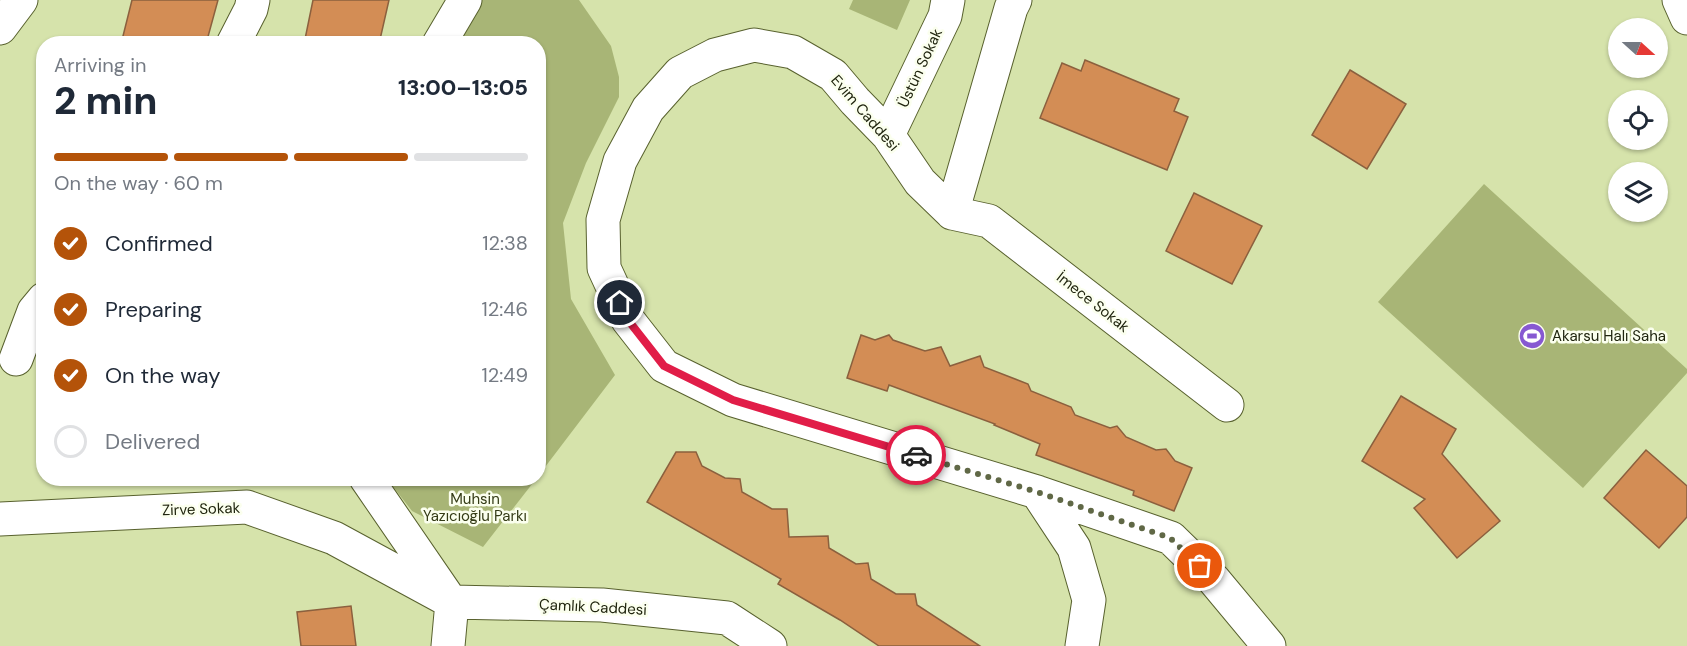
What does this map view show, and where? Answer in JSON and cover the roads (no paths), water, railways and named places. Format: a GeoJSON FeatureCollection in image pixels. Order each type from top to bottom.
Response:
{"type":"FeatureCollection","features":[{"type":"Feature","properties":{"kind":"street"},"geometry":{"type":"LineString","coordinates":[[0,28],[21,0]]}},
{"type":"Feature","properties":{"kind":"street"},"geometry":{"type":"LineString","coordinates":[[237,36],[251,9],[253,0]]}},
{"type":"Feature","properties":{"kind":"street"},"geometry":{"type":"LineString","coordinates":[[444,36],[465,0]]}},
{"type":"Feature","properties":{"kind":"street","name":"Üstün Sokak"},"geometry":{"type":"LineString","coordinates":[[888,135],[945,16],[948,0]]}},
{"type":"Feature","properties":{"kind":"street"},"geometry":{"type":"LineString","coordinates":[[952,213],[1015,0]]}},
{"type":"Feature","properties":{"kind":"street"},"geometry":{"type":"LineString","coordinates":[[1680,0],[1687,18]]}},
{"type":"Feature","properties":{"kind":"street","name":"Evim Caddesi"},"geometry":{"type":"LineString","coordinates":[[952,213],[920,182],[888,135],[833,75],[793,52],[754,45],[715,55],[680,74],[648,109],[621,161],[603,220],[604,268],[628,320],[664,366],[733,400],[1037,492],[1170,538],[1214,580],[1269,646]]}},
{"type":"Feature","properties":{"kind":"street","name":"İmece Sokak"},"geometry":{"type":"LineString","coordinates":[[952,213],[989,221],[1227,405]]}},
{"type":"Feature","properties":{"kind":"street"},"geometry":{"type":"LineString","coordinates":[[16,358],[36,309]]}},
{"type":"Feature","properties":{"kind":"street"},"geometry":{"type":"LineString","coordinates":[[372,486],[452,602],[448,646]]}},
{"type":"Feature","properties":{"kind":"street"},"geometry":{"type":"LineString","coordinates":[[1037,492],[1074,548],[1089,600],[1082,646]]}},
{"type":"Feature","properties":{"kind":"street","name":"Zirve Sokak"},"geometry":{"type":"LineString","coordinates":[[0,519],[247,507],[334,538],[452,602]]}},
{"type":"Feature","properties":{"kind":"street","name":"Çamlık Caddesi"},"geometry":{"type":"LineString","coordinates":[[452,602],[602,605],[727,618],[770,646]]}},
{"type":"Feature","properties":{"kind":"place","name":"Akarsu Halı Saha"},"geometry":{"type":"Point","coordinates":[1532,336]}},
{"type":"Feature","properties":{"kind":"park label","name":"Muhsin Yazıcıoğlu Parkı"},"geometry":{"type":"Point","coordinates":[475,508]}}]}
